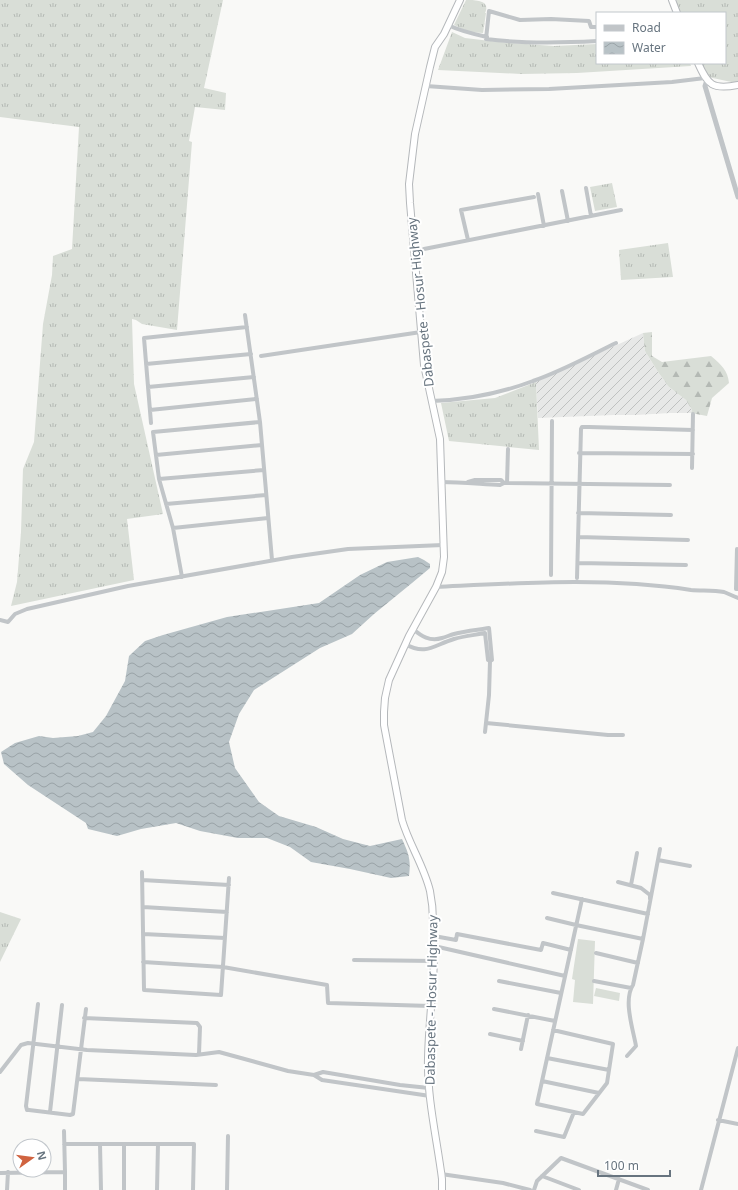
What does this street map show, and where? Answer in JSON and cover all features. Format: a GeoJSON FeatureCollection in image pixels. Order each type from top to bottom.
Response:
{"type":"FeatureCollection","features":[{"type":"Feature","properties":{"kind":"highway","name":"Dabaspete - Hosur Highway"},"geometry":{"type":"LineString","coordinates":[[442,1190],[442,1174],[429,1088],[428,1057],[434,961],[432,906],[426,878],[405,831],[402,820],[384,725],[384,712],[389,680],[412,629],[436,587],[442,572],[444,557],[440,439],[424,365],[409,184],[415,134],[435,47],[460,0]]}},
{"type":"Feature","properties":{"kind":"highway"},"geometry":{"type":"LineString","coordinates":[[672,0],[677,12]]}},
{"type":"Feature","properties":{"kind":"highway"},"geometry":{"type":"LineString","coordinates":[[698,64],[710,84],[724,87],[738,85]]}},
{"type":"Feature","properties":{"kind":"street"},"geometry":{"type":"LineString","coordinates":[[487,37],[489,11],[520,20],[552,19],[589,21],[591,27],[596,27]]}},
{"type":"Feature","properties":{"kind":"street"},"geometry":{"type":"LineString","coordinates":[[448,25],[468,33],[487,37],[486,39],[533,43],[596,41]]}},
{"type":"Feature","properties":{"kind":"street"},"geometry":{"type":"LineString","coordinates":[[426,86],[482,90],[549,89],[682,82],[706,79],[705,86],[738,197]]}},
{"type":"Feature","properties":{"kind":"street"},"geometry":{"type":"LineString","coordinates":[[586,188],[591,216]]}},
{"type":"Feature","properties":{"kind":"street"},"geometry":{"type":"LineString","coordinates":[[562,191],[568,221]]}},
{"type":"Feature","properties":{"kind":"street"},"geometry":{"type":"LineString","coordinates":[[468,240],[461,210],[536,196],[544,226]]}},
{"type":"Feature","properties":{"kind":"street"},"geometry":{"type":"LineString","coordinates":[[424,249],[621,210]]}},
{"type":"Feature","properties":{"kind":"street"},"geometry":{"type":"LineString","coordinates":[[245,315],[260,422],[272,560]]}},
{"type":"Feature","properties":{"kind":"street"},"geometry":{"type":"LineString","coordinates":[[151,422],[144,338],[247,327]]}},
{"type":"Feature","properties":{"kind":"street"},"geometry":{"type":"LineString","coordinates":[[261,356],[421,332]]}},
{"type":"Feature","properties":{"kind":"street"},"geometry":{"type":"LineString","coordinates":[[432,401],[485,395],[534,381],[616,342]]}},
{"type":"Feature","properties":{"kind":"street"},"geometry":{"type":"LineString","coordinates":[[146,364],[251,354]]}},
{"type":"Feature","properties":{"kind":"street"},"geometry":{"type":"LineString","coordinates":[[148,387],[254,377]]}},
{"type":"Feature","properties":{"kind":"street"},"geometry":{"type":"LineString","coordinates":[[150,410],[257,399]]}},
{"type":"Feature","properties":{"kind":"street"},"geometry":{"type":"LineString","coordinates":[[692,468],[693,414]]}},
{"type":"Feature","properties":{"kind":"street"},"geometry":{"type":"LineString","coordinates":[[551,575],[552,421]]}},
{"type":"Feature","properties":{"kind":"street"},"geometry":{"type":"LineString","coordinates":[[182,577],[173,528],[159,479],[153,432],[260,422]]}},
{"type":"Feature","properties":{"kind":"street"},"geometry":{"type":"LineString","coordinates":[[577,578],[579,453],[580,432],[582,427],[693,430]]}},
{"type":"Feature","properties":{"kind":"street"},"geometry":{"type":"LineString","coordinates":[[156,455],[262,445]]}},
{"type":"Feature","properties":{"kind":"street"},"geometry":{"type":"LineString","coordinates":[[506,483],[508,449]]}},
{"type":"Feature","properties":{"kind":"street"},"geometry":{"type":"LineString","coordinates":[[579,453],[692,454]]}},
{"type":"Feature","properties":{"kind":"street"},"geometry":{"type":"LineString","coordinates":[[159,479],[264,470]]}},
{"type":"Feature","properties":{"kind":"street"},"geometry":{"type":"LineString","coordinates":[[441,482],[468,482],[475,484],[500,485],[506,483],[670,485]]}},
{"type":"Feature","properties":{"kind":"street"},"geometry":{"type":"LineString","coordinates":[[166,504],[266,495]]}},
{"type":"Feature","properties":{"kind":"street"},"geometry":{"type":"LineString","coordinates":[[578,513],[671,515]]}},
{"type":"Feature","properties":{"kind":"street"},"geometry":{"type":"LineString","coordinates":[[173,528],[268,518]]}},
{"type":"Feature","properties":{"kind":"street"},"geometry":{"type":"LineString","coordinates":[[578,537],[688,540]]}},
{"type":"Feature","properties":{"kind":"street"},"geometry":{"type":"LineString","coordinates":[[0,620],[8,622],[15,614],[27,609],[128,586],[272,560],[348,549],[443,545]]}},
{"type":"Feature","properties":{"kind":"street"},"geometry":{"type":"LineString","coordinates":[[737,549],[736,589],[738,589]]}},
{"type":"Feature","properties":{"kind":"street"},"geometry":{"type":"LineString","coordinates":[[578,563],[686,565]]}},
{"type":"Feature","properties":{"kind":"street"},"geometry":{"type":"LineString","coordinates":[[436,587],[551,582],[615,583],[661,585],[701,591],[723,592],[738,598]]}},
{"type":"Feature","properties":{"kind":"street"},"geometry":{"type":"LineString","coordinates":[[412,629],[420,635],[435,640],[453,634],[489,628],[492,660],[490,661],[489,695],[485,732]]}},
{"type":"Feature","properties":{"kind":"street"},"geometry":{"type":"LineString","coordinates":[[405,644],[422,650],[455,639],[485,633],[488,660],[490,661]]}},
{"type":"Feature","properties":{"kind":"street"},"geometry":{"type":"LineString","coordinates":[[486,723],[608,735],[623,735]]}},
{"type":"Feature","properties":{"kind":"street"},"geometry":{"type":"LineString","coordinates":[[627,1056],[636,1046],[628,1002],[644,939],[660,849]]}},
{"type":"Feature","properties":{"kind":"street"},"geometry":{"type":"LineString","coordinates":[[631,885],[637,853]]}},
{"type":"Feature","properties":{"kind":"street"},"geometry":{"type":"LineString","coordinates":[[658,860],[690,866]]}},
{"type":"Feature","properties":{"kind":"street"},"geometry":{"type":"LineString","coordinates":[[142,872],[144,990],[221,995],[229,878]]}},
{"type":"Feature","properties":{"kind":"street"},"geometry":{"type":"LineString","coordinates":[[142,880],[229,885]]}},
{"type":"Feature","properties":{"kind":"street"},"geometry":{"type":"LineString","coordinates":[[618,882],[641,888],[650,896],[650,903]]}},
{"type":"Feature","properties":{"kind":"street"},"geometry":{"type":"LineString","coordinates":[[553,893],[648,914]]}},
{"type":"Feature","properties":{"kind":"street"},"geometry":{"type":"LineString","coordinates":[[553,1030],[613,1044],[607,1083],[583,1114],[537,1104],[553,1030],[555,1021],[561,993],[582,899]]}},
{"type":"Feature","properties":{"kind":"street"},"geometry":{"type":"LineString","coordinates":[[143,907],[227,912]]}},
{"type":"Feature","properties":{"kind":"street"},"geometry":{"type":"LineString","coordinates":[[547,918],[644,939]]}},
{"type":"Feature","properties":{"kind":"street"},"geometry":{"type":"LineString","coordinates":[[143,934],[225,938]]}},
{"type":"Feature","properties":{"kind":"street"},"geometry":{"type":"LineString","coordinates":[[434,936],[456,940],[457,934],[541,950],[543,943],[571,950]]}},
{"type":"Feature","properties":{"kind":"street"},"geometry":{"type":"LineString","coordinates":[[434,946],[565,976]]}},
{"type":"Feature","properties":{"kind":"street"},"geometry":{"type":"LineString","coordinates":[[596,953],[638,962]]}},
{"type":"Feature","properties":{"kind":"street"},"geometry":{"type":"LineString","coordinates":[[354,960],[434,961]]}},
{"type":"Feature","properties":{"kind":"street"},"geometry":{"type":"LineString","coordinates":[[143,962],[223,967],[327,985],[328,1003],[431,1006]]}},
{"type":"Feature","properties":{"kind":"street"},"geometry":{"type":"LineString","coordinates":[[499,981],[561,993]]}},
{"type":"Feature","properties":{"kind":"street"},"geometry":{"type":"LineString","coordinates":[[594,981],[631,988]]}},
{"type":"Feature","properties":{"kind":"street"},"geometry":{"type":"LineString","coordinates":[[38,1004],[26,1108],[27,1110],[70,1115],[73,1114],[86,1009]]}},
{"type":"Feature","properties":{"kind":"street"},"geometry":{"type":"LineString","coordinates":[[50,1112],[62,1005]]}},
{"type":"Feature","properties":{"kind":"street"},"geometry":{"type":"LineString","coordinates":[[494,1008],[555,1021]]}},
{"type":"Feature","properties":{"kind":"street"},"geometry":{"type":"LineString","coordinates":[[521,1049],[528,1015]]}},
{"type":"Feature","properties":{"kind":"street"},"geometry":{"type":"LineString","coordinates":[[84,1018],[197,1023],[200,1026],[199,1054]]}},
{"type":"Feature","properties":{"kind":"street"},"geometry":{"type":"LineString","coordinates":[[490,1034],[523,1040]]}},
{"type":"Feature","properties":{"kind":"street"},"geometry":{"type":"LineString","coordinates":[[0,1072],[21,1045],[24,1044],[81,1049],[199,1054],[221,1052],[288,1071],[314,1075],[322,1080],[430,1096]]}},
{"type":"Feature","properties":{"kind":"street"},"geometry":{"type":"LineString","coordinates":[[701,1190],[718,1120],[738,1049]]}},
{"type":"Feature","properties":{"kind":"street"},"geometry":{"type":"LineString","coordinates":[[547,1058],[609,1070]]}},
{"type":"Feature","properties":{"kind":"street"},"geometry":{"type":"LineString","coordinates":[[314,1075],[323,1072],[400,1085],[429,1088]]}},
{"type":"Feature","properties":{"kind":"street"},"geometry":{"type":"LineString","coordinates":[[78,1079],[216,1085]]}},
{"type":"Feature","properties":{"kind":"street"},"geometry":{"type":"LineString","coordinates":[[542,1081],[599,1094]]}},
{"type":"Feature","properties":{"kind":"street"},"geometry":{"type":"LineString","coordinates":[[536,1131],[564,1137],[574,1112]]}},
{"type":"Feature","properties":{"kind":"street"},"geometry":{"type":"LineString","coordinates":[[718,1120],[738,1124]]}},
{"type":"Feature","properties":{"kind":"street"},"geometry":{"type":"LineString","coordinates":[[64,1131],[65,1190]]}},
{"type":"Feature","properties":{"kind":"street"},"geometry":{"type":"LineString","coordinates":[[227,1190],[228,1136]]}},
{"type":"Feature","properties":{"kind":"street"},"geometry":{"type":"LineString","coordinates":[[64,1144],[194,1144],[193,1190]]}},
{"type":"Feature","properties":{"kind":"street"},"geometry":{"type":"LineString","coordinates":[[100,1144],[101,1190]]}},
{"type":"Feature","properties":{"kind":"street"},"geometry":{"type":"LineString","coordinates":[[124,1144],[124,1190]]}},
{"type":"Feature","properties":{"kind":"street"},"geometry":{"type":"LineString","coordinates":[[157,1190],[158,1144]]}},
{"type":"Feature","properties":{"kind":"street"},"geometry":{"type":"LineString","coordinates":[[534,1190],[537,1181],[561,1158],[648,1190]]}},
{"type":"Feature","properties":{"kind":"street"},"geometry":{"type":"LineString","coordinates":[[7,1190],[8,1172]]}},
{"type":"Feature","properties":{"kind":"street"},"geometry":{"type":"LineString","coordinates":[[0,1173],[65,1172]]}},
{"type":"Feature","properties":{"kind":"street"},"geometry":{"type":"LineString","coordinates":[[442,1174],[503,1183],[530,1190]]}},
{"type":"Feature","properties":{"kind":"street"},"geometry":{"type":"LineString","coordinates":[[542,1176],[579,1190]]}},
{"type":"Feature","properties":{"kind":"street"},"geometry":{"type":"LineString","coordinates":[[616,1190],[619,1179]]}},
{"type":"Feature","properties":{"kind":"shaded area"},"geometry":{"type":"Polygon","coordinates":[[[643,333],[645,351],[669,387],[686,400],[692,410],[691,413],[538,418],[536,382],[643,333]]]}},
{"type":"Feature","properties":{"kind":"green space"},"geometry":{"type":"Polygon","coordinates":[[[0,0],[223,0],[204,88],[226,93],[225,110],[195,107],[189,141],[192,142],[177,330],[142,324],[132,319],[134,384],[163,514],[127,519],[134,580],[11,606],[17,582],[21,532],[23,469],[34,442],[43,324],[52,275],[53,256],[72,249],[79,127],[0,117],[0,0]]]}},
{"type":"Feature","properties":{"kind":"green space"},"geometry":{"type":"Polygon","coordinates":[[[466,0],[474,0],[486,5],[483,33],[469,32],[454,25],[466,0]]]}},
{"type":"Feature","properties":{"kind":"green space"},"geometry":{"type":"Polygon","coordinates":[[[676,0],[738,0],[738,82],[736,83],[708,77],[702,64],[726,64],[726,12],[680,12],[676,0]]]}},
{"type":"Feature","properties":{"kind":"green space"},"geometry":{"type":"Polygon","coordinates":[[[452,32],[465,38],[499,42],[554,46],[596,44],[596,64],[690,64],[691,66],[577,73],[521,74],[438,70],[452,32]]]}},
{"type":"Feature","properties":{"kind":"green space"},"geometry":{"type":"Polygon","coordinates":[[[612,183],[617,207],[595,211],[590,187],[612,183]]]}},
{"type":"Feature","properties":{"kind":"green space"},"geometry":{"type":"Polygon","coordinates":[[[668,243],[673,277],[621,280],[619,250],[668,243]]]}},
{"type":"Feature","properties":{"kind":"green space"},"geometry":{"type":"Polygon","coordinates":[[[652,332],[652,356],[662,362],[711,356],[723,368],[729,383],[712,398],[707,416],[691,413],[692,410],[686,400],[669,387],[658,372],[645,351],[643,333],[652,332]]]}},
{"type":"Feature","properties":{"kind":"green space"},"geometry":{"type":"Polygon","coordinates":[[[536,382],[539,450],[449,441],[441,403],[495,398],[536,382]]]}},
{"type":"Feature","properties":{"kind":"green space"},"geometry":{"type":"Polygon","coordinates":[[[0,912],[21,919],[0,962],[0,912]]]}},
{"type":"Feature","properties":{"kind":"green space"},"geometry":{"type":"Polygon","coordinates":[[[578,939],[595,941],[593,1004],[573,1002],[575,980],[572,979],[578,939]]]}},
{"type":"Feature","properties":{"kind":"green space"},"geometry":{"type":"Polygon","coordinates":[[[596,988],[620,993],[619,1001],[594,996],[596,988]]]}},
{"type":"Feature","properties":{"kind":"water"},"geometry":{"type":"Polygon","coordinates":[[[418,557],[430,564],[430,568],[352,634],[320,648],[254,690],[239,714],[229,742],[235,768],[259,802],[279,816],[316,827],[343,839],[370,846],[402,839],[409,857],[409,876],[391,878],[311,862],[290,847],[267,838],[238,838],[200,831],[176,823],[141,829],[117,836],[88,829],[86,823],[28,785],[4,764],[1,752],[15,743],[39,736],[53,738],[78,736],[93,732],[106,716],[125,681],[129,656],[145,641],[227,617],[319,603],[360,575],[387,562],[418,557]]]}}]}
